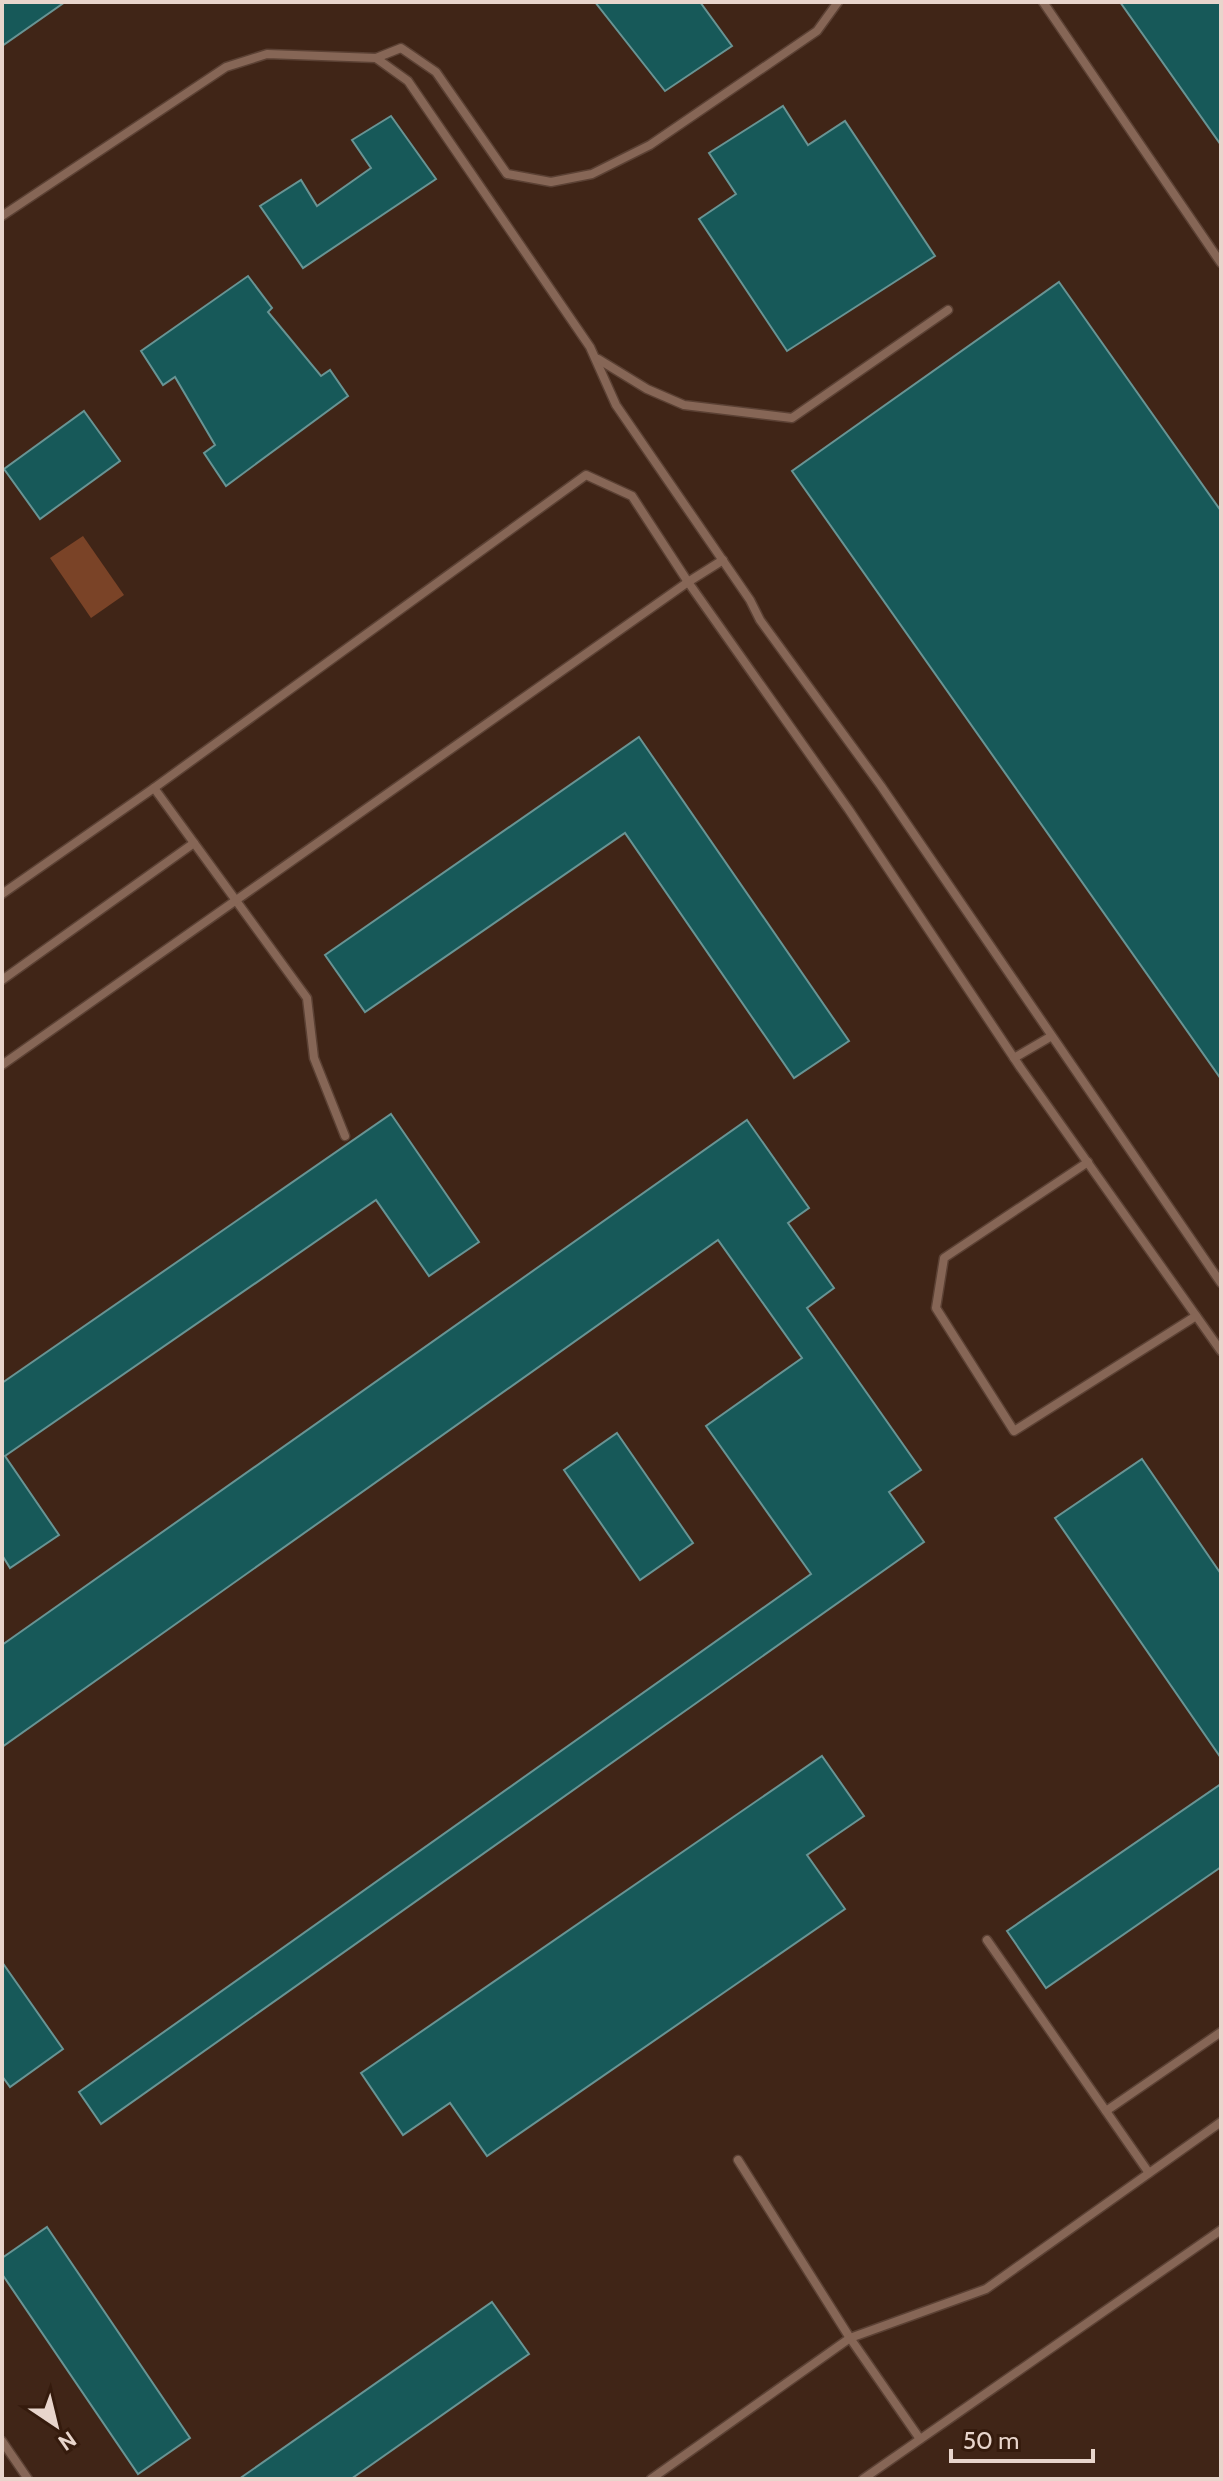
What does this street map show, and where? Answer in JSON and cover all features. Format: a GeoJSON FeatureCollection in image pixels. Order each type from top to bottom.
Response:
{"type":"FeatureCollection","features":[{"type":"Feature","properties":{"kind":"lane"},"geometry":{"type":"LineString","coordinates":[[2,216],[226,67],[267,54],[376,58],[401,48],[436,72],[507,174],[551,182],[592,174],[650,145],[817,31],[838,2]]}},
{"type":"Feature","properties":{"kind":"lane"},"geometry":{"type":"LineString","coordinates":[[1043,2],[1221,263]]}},
{"type":"Feature","properties":{"kind":"lane"},"geometry":{"type":"LineString","coordinates":[[376,58],[408,81],[597,358],[616,405],[750,600],[760,620],[881,786],[1221,1283]]}},
{"type":"Feature","properties":{"kind":"lane"},"geometry":{"type":"LineString","coordinates":[[597,358],[647,389],[684,405],[792,418],[948,310]]}},
{"type":"Feature","properties":{"kind":"lane"},"geometry":{"type":"LineString","coordinates":[[2,894],[154,788],[586,475],[632,496],[688,582],[849,810],[1014,1058],[1221,1351]]}},
{"type":"Feature","properties":{"kind":"lane"},"geometry":{"type":"LineString","coordinates":[[2,1065],[723,560]]}},
{"type":"Feature","properties":{"kind":"lane"},"geometry":{"type":"LineString","coordinates":[[154,788],[307,998],[314,1058],[345,1136]]}},
{"type":"Feature","properties":{"kind":"lane"},"geometry":{"type":"LineString","coordinates":[[2,980],[194,843]]}},
{"type":"Feature","properties":{"kind":"lane"},"geometry":{"type":"LineString","coordinates":[[1014,1058],[1050,1037]]}},
{"type":"Feature","properties":{"kind":"lane"},"geometry":{"type":"LineString","coordinates":[[1088,1162],[944,1258],[936,1308],[1014,1431],[1196,1316]]}},
{"type":"Feature","properties":{"kind":"lane"},"geometry":{"type":"LineString","coordinates":[[987,1940],[1149,2173]]}},
{"type":"Feature","properties":{"kind":"lane"},"geometry":{"type":"LineString","coordinates":[[1106,2111],[1221,2032]]}},
{"type":"Feature","properties":{"kind":"lane"},"geometry":{"type":"LineString","coordinates":[[651,2479],[850,2338],[986,2289],[1221,2122]]}},
{"type":"Feature","properties":{"kind":"lane"},"geometry":{"type":"LineString","coordinates":[[738,2160],[850,2338],[920,2439]]}},
{"type":"Feature","properties":{"kind":"lane"},"geometry":{"type":"LineString","coordinates":[[863,2479],[1221,2230]]}},
{"type":"Feature","properties":{"kind":"lane"},"geometry":{"type":"LineString","coordinates":[[2,2441],[28,2479]]}},
{"type":"Feature","properties":{"kind":"shaded area"},"geometry":{"type":"Polygon","coordinates":[[[83,536],[124,595],[91,618],[50,558],[83,536]]]}},
{"type":"Feature","properties":{"kind":"building"},"geometry":{"type":"Polygon","coordinates":[[[2,2],[65,2],[2,46],[2,2]]]}},
{"type":"Feature","properties":{"kind":"building"},"geometry":{"type":"Polygon","coordinates":[[[595,2],[700,2],[732,46],[665,91],[595,2]]]}},
{"type":"Feature","properties":{"kind":"building"},"geometry":{"type":"Polygon","coordinates":[[[1120,2],[1221,2],[1221,145],[1120,2]]]}},
{"type":"Feature","properties":{"kind":"building"},"geometry":{"type":"Polygon","coordinates":[[[783,106],[808,145],[845,121],[935,256],[787,351],[699,219],[736,194],[709,153],[783,106]]]}},
{"type":"Feature","properties":{"kind":"building"},"geometry":{"type":"Polygon","coordinates":[[[391,116],[436,179],[303,268],[260,206],[301,180],[317,206],[371,168],[352,140],[391,116]]]}},
{"type":"Feature","properties":{"kind":"building"},"geometry":{"type":"Polygon","coordinates":[[[248,276],[272,308],[268,312],[321,376],[330,370],[348,396],[226,486],[204,453],[215,445],[175,377],[163,385],[141,351],[248,276]]]}},
{"type":"Feature","properties":{"kind":"building"},"geometry":{"type":"Polygon","coordinates":[[[1059,282],[1221,511],[1221,1079],[792,471],[1059,282]]]}},
{"type":"Feature","properties":{"kind":"building"},"geometry":{"type":"Polygon","coordinates":[[[84,411],[120,461],[40,519],[4,469],[84,411]]]}},
{"type":"Feature","properties":{"kind":"building"},"geometry":{"type":"Polygon","coordinates":[[[639,737],[849,1041],[794,1078],[625,833],[365,1012],[325,955],[639,737]]]}},
{"type":"Feature","properties":{"kind":"building"},"geometry":{"type":"Polygon","coordinates":[[[391,1114],[479,1242],[429,1276],[376,1200],[5,1456],[59,1535],[10,1568],[2,1555],[2,1383],[391,1114]]]}},
{"type":"Feature","properties":{"kind":"building"},"geometry":{"type":"Polygon","coordinates":[[[747,1120],[809,1208],[788,1223],[834,1288],[807,1308],[921,1470],[889,1492],[924,1542],[101,2124],[79,2092],[811,1574],[706,1426],[802,1358],[718,1240],[2,1747],[2,1645],[747,1120]]]}},
{"type":"Feature","properties":{"kind":"building"},"geometry":{"type":"Polygon","coordinates":[[[617,1433],[693,1543],[640,1580],[564,1470],[617,1433]]]}},
{"type":"Feature","properties":{"kind":"building"},"geometry":{"type":"Polygon","coordinates":[[[1142,1459],[1221,1574],[1221,1758],[1055,1518],[1142,1459]]]}},
{"type":"Feature","properties":{"kind":"building"},"geometry":{"type":"Polygon","coordinates":[[[822,1756],[864,1816],[807,1855],[845,1909],[487,2156],[450,2103],[403,2135],[361,2073],[822,1756]]]}},
{"type":"Feature","properties":{"kind":"building"},"geometry":{"type":"Polygon","coordinates":[[[1221,1784],[1221,1867],[1046,1988],[1007,1931],[1221,1784]]]}},
{"type":"Feature","properties":{"kind":"building"},"geometry":{"type":"Polygon","coordinates":[[[2,1962],[63,2049],[10,2087],[2,2076],[2,1962]]]}},
{"type":"Feature","properties":{"kind":"building"},"geometry":{"type":"Polygon","coordinates":[[[47,2227],[190,2438],[138,2474],[2,2274],[2,2258],[47,2227]]]}},
{"type":"Feature","properties":{"kind":"building"},"geometry":{"type":"Polygon","coordinates":[[[492,2302],[529,2354],[351,2479],[239,2479],[492,2302]]]}}]}
